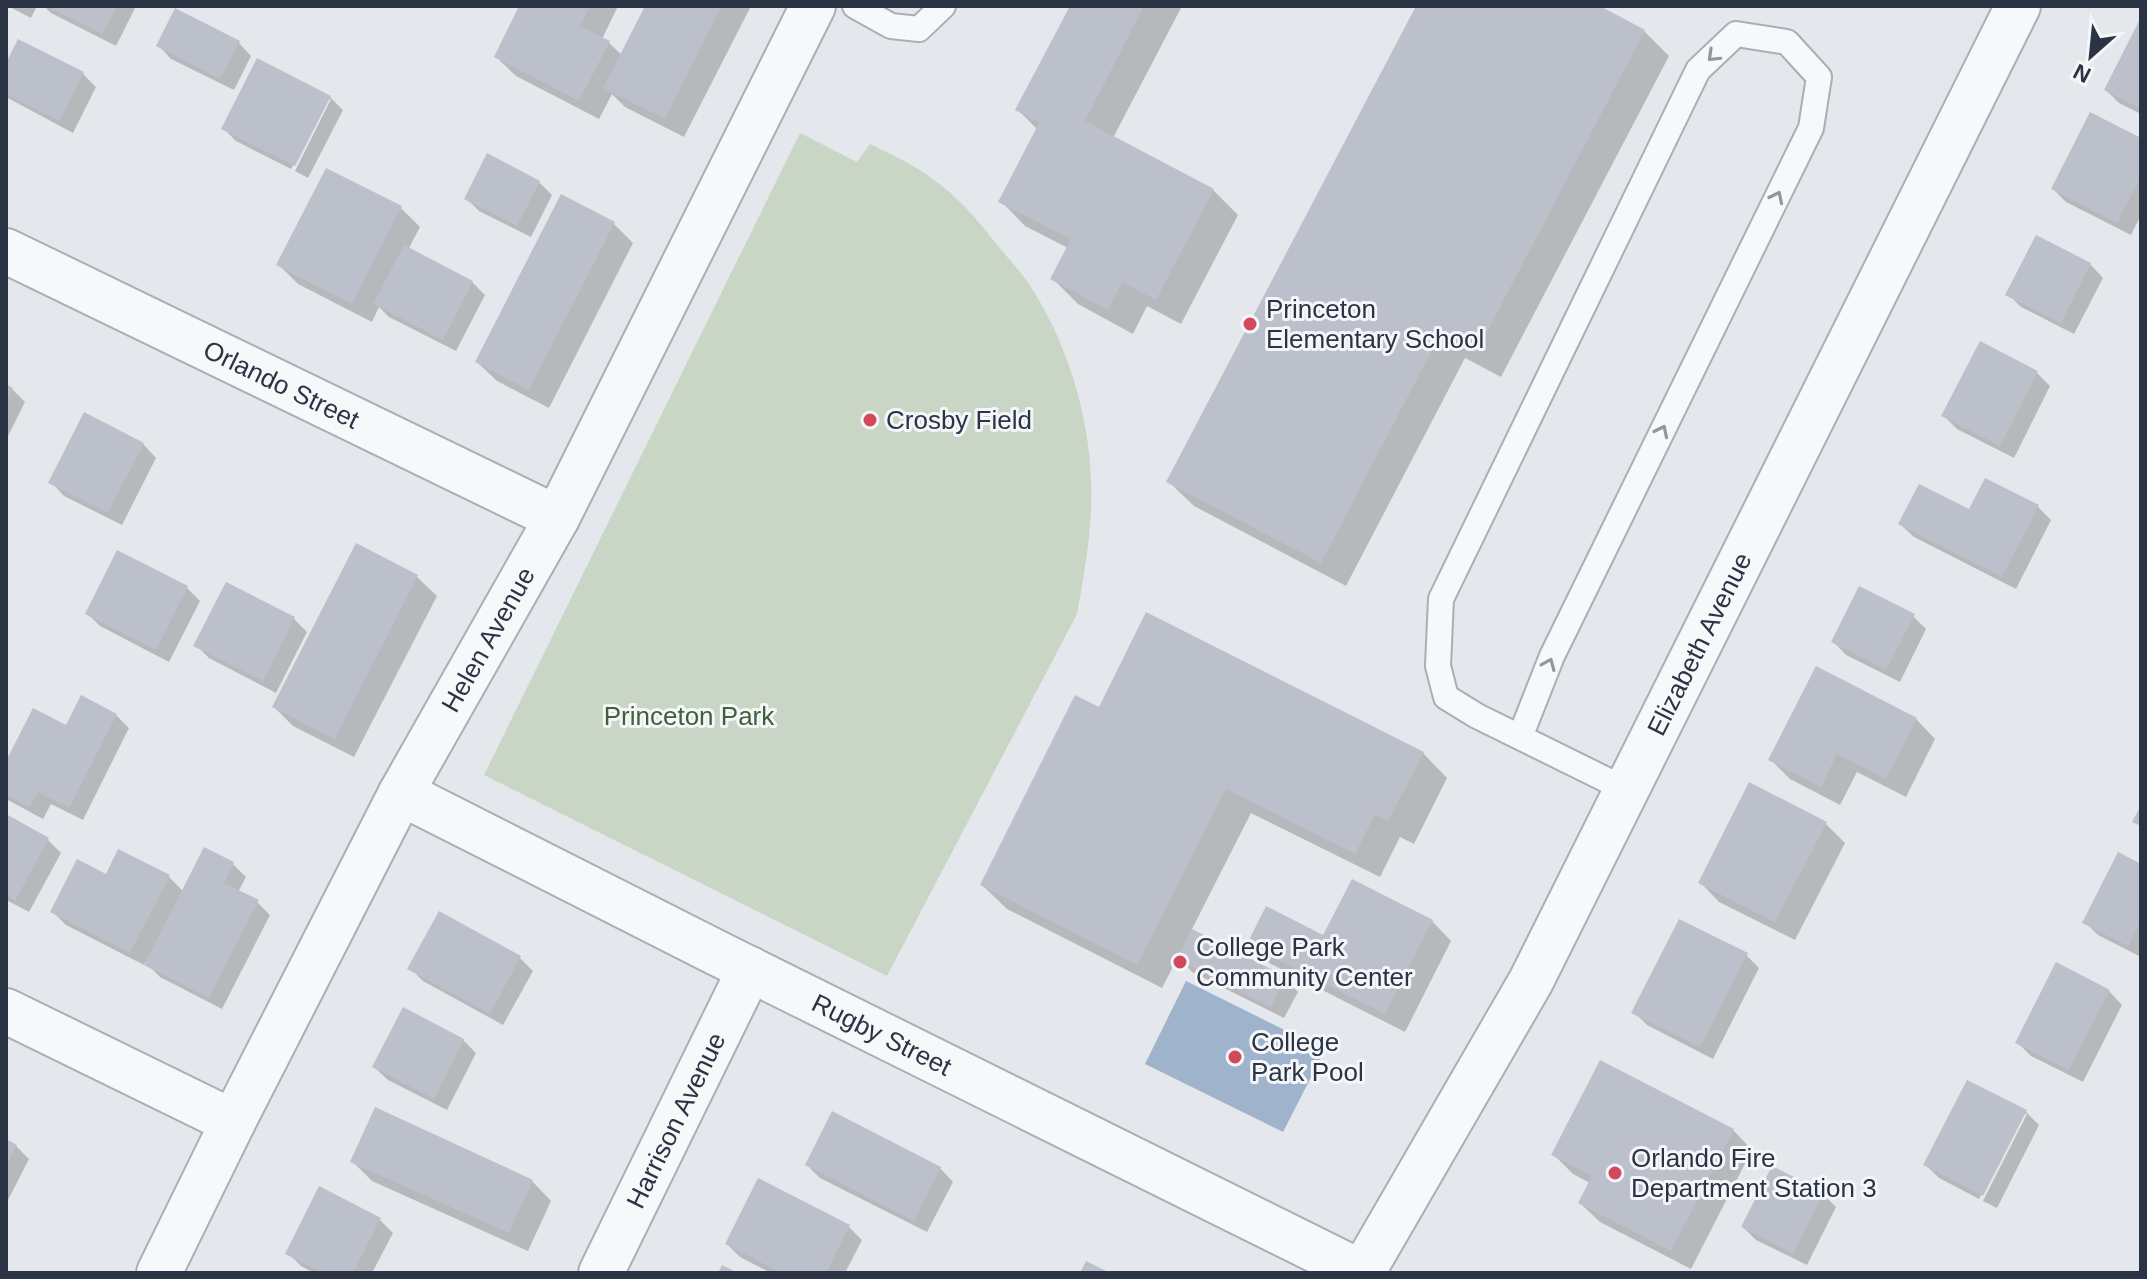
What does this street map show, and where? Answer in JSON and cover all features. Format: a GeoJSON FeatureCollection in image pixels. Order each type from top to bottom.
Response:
{"type":"FeatureCollection","features":[{"type":"Feature","properties":{"kind":"street","name":"Helen Avenue"},"geometry":{"type":"LineString","coordinates":[[159,1273],[401,793],[557,518],[813,6]]}},
{"type":"Feature","properties":{"kind":"street","name":"Elizabeth Avenue"},"geometry":{"type":"LineString","coordinates":[[1362,1273],[1531,981],[2018,6]]}},
{"type":"Feature","properties":{"kind":"street","name":"Orlando Street"},"geometry":{"type":"LineString","coordinates":[[6,251],[557,518]]}},
{"type":"Feature","properties":{"kind":"street","name":"Rugby Street"},"geometry":{"type":"LineString","coordinates":[[401,793],[1362,1273]]}},
{"type":"Feature","properties":{"kind":"street","name":"Harrison Avenue"},"geometry":{"type":"LineString","coordinates":[[601,1273],[750,969]]}},
{"type":"Feature","properties":{"kind":"street"},"geometry":{"type":"LineString","coordinates":[[6,1011],[233,1122]]}},
{"type":"Feature","properties":{"kind":"lane"},"geometry":{"type":"LineString","coordinates":[[855,6],[891,26],[919,29],[943,6]]}},
{"type":"Feature","properties":{"kind":"lane"},"geometry":{"type":"LineString","coordinates":[[1520,737],[1552,656],[1811,128],[1819,77],[1787,42],[1736,34],[1698,70],[1441,599],[1438,666],[1446,697],[1477,716],[1627,790]]}},
{"type":"Feature","properties":{"kind":"green space","name":"Princeton Park"},"geometry":{"type":"Polygon","coordinates":[[[800,133],[857,162],[870,144],[927,175],[951,193],[973,216],[1025,278],[1054,329],[1080,403],[1089,455],[1090,530],[1077,614],[887,976],[484,775],[800,133]]]}},
{"type":"Feature","properties":{"kind":"water","name":"College Park Pool"},"geometry":{"type":"Polygon","coordinates":[[[1186,981],[1325,1050],[1283,1132],[1145,1064],[1186,981]]]}},
{"type":"Feature","properties":{"kind":"building"},"geometry":{"type":"Polygon","coordinates":[[[46,6],[117,6],[102,34],[46,6]]]}},
{"type":"Feature","properties":{"kind":"building"},"geometry":{"type":"Polygon","coordinates":[[[519,6],[590,6],[580,26],[610,41],[579,101],[494,57],[519,6]]]}},
{"type":"Feature","properties":{"kind":"building"},"geometry":{"type":"Polygon","coordinates":[[[645,6],[722,6],[665,119],[603,88],[645,6]]]}},
{"type":"Feature","properties":{"kind":"building"},"geometry":{"type":"Polygon","coordinates":[[[1070,6],[1144,6],[1085,121],[1214,189],[1156,300],[1122,282],[1108,310],[1050,279],[1071,239],[998,202],[1039,123],[1015,110],[1070,6]]]}},
{"type":"Feature","properties":{"kind":"building"},"geometry":{"type":"Polygon","coordinates":[[[1416,6],[1600,6],[1645,30],[1476,353],[1440,335],[1321,563],[1166,482],[1416,6]]]}},
{"type":"Feature","properties":{"kind":"building"},"geometry":{"type":"Polygon","coordinates":[[[175,8],[240,41],[220,79],[156,46],[175,8]]]}},
{"type":"Feature","properties":{"kind":"building"},"geometry":{"type":"Polygon","coordinates":[[[2141,17],[2141,109],[2104,90],[2141,17]]]}},
{"type":"Feature","properties":{"kind":"building"},"geometry":{"type":"Polygon","coordinates":[[[18,39],[84,72],[59,121],[6,94],[6,63],[18,39]]]}},
{"type":"Feature","properties":{"kind":"building"},"geometry":{"type":"Polygon","coordinates":[[[257,58],[331,96],[295,166],[221,129],[257,58]]]}},
{"type":"Feature","properties":{"kind":"building"},"geometry":{"type":"Polygon","coordinates":[[[2090,112],[2141,138],[2141,177],[2117,223],[2051,189],[2090,112]]]}},
{"type":"Feature","properties":{"kind":"building"},"geometry":{"type":"Polygon","coordinates":[[[487,153],[540,181],[517,226],[464,199],[487,153]]]}},
{"type":"Feature","properties":{"kind":"building"},"geometry":{"type":"Polygon","coordinates":[[[326,168],[402,206],[352,304],[276,265],[326,168]]]}},
{"type":"Feature","properties":{"kind":"building"},"geometry":{"type":"Polygon","coordinates":[[[561,194],[615,222],[529,390],[475,362],[561,194]]]}},
{"type":"Feature","properties":{"kind":"building"},"geometry":{"type":"Polygon","coordinates":[[[2036,235],[2091,263],[2061,323],[2005,295],[2036,235]]]}},
{"type":"Feature","properties":{"kind":"building"},"geometry":{"type":"Polygon","coordinates":[[[404,245],[473,281],[443,340],[373,304],[404,245]]]}},
{"type":"Feature","properties":{"kind":"building"},"geometry":{"type":"Polygon","coordinates":[[[1980,341],[2038,371],[2000,446],[1941,416],[1980,341]]]}},
{"type":"Feature","properties":{"kind":"building"},"geometry":{"type":"Polygon","coordinates":[[[6,384],[13,388],[6,402],[6,384]]]}},
{"type":"Feature","properties":{"kind":"building"},"geometry":{"type":"Polygon","coordinates":[[[84,412],[144,443],[108,513],[48,483],[84,412]]]}},
{"type":"Feature","properties":{"kind":"building"},"geometry":{"type":"Polygon","coordinates":[[[1985,478],[2039,505],[2002,577],[1898,524],[1919,484],[1969,509],[1985,478]]]}},
{"type":"Feature","properties":{"kind":"building"},"geometry":{"type":"Polygon","coordinates":[[[356,543],[418,575],[335,739],[272,707],[356,543]]]}},
{"type":"Feature","properties":{"kind":"building"},"geometry":{"type":"Polygon","coordinates":[[[117,550],[188,586],[156,650],[85,614],[117,550]]]}},
{"type":"Feature","properties":{"kind":"building"},"geometry":{"type":"Polygon","coordinates":[[[226,582],[295,617],[263,681],[193,646],[226,582]]]}},
{"type":"Feature","properties":{"kind":"building"},"geometry":{"type":"Polygon","coordinates":[[[1859,586],[1915,614],[1886,670],[1831,642],[1859,586]]]}},
{"type":"Feature","properties":{"kind":"building"},"geometry":{"type":"Polygon","coordinates":[[[1146,612],[1424,752],[1388,821],[1375,814],[1355,854],[1226,789],[1137,965],[980,885],[1075,695],[1099,707],[1146,612]]]}},
{"type":"Feature","properties":{"kind":"building"},"geometry":{"type":"Polygon","coordinates":[[[1816,666],[1917,718],[1886,779],[1837,754],[1821,787],[1768,760],[1816,666]]]}},
{"type":"Feature","properties":{"kind":"building"},"geometry":{"type":"Polygon","coordinates":[[[81,695],[117,714],[69,808],[38,792],[30,807],[6,795],[6,761],[33,708],[66,725],[81,695]]]}},
{"type":"Feature","properties":{"kind":"building"},"geometry":{"type":"Polygon","coordinates":[[[1749,782],[1827,822],[1775,922],[1698,883],[1749,782]]]}},
{"type":"Feature","properties":{"kind":"building"},"geometry":{"type":"Polygon","coordinates":[[[2141,805],[2141,826],[2132,822],[2141,805]]]}},
{"type":"Feature","properties":{"kind":"building"},"geometry":{"type":"Polygon","coordinates":[[[6,814],[49,838],[15,901],[6,895],[6,814]]]}},
{"type":"Feature","properties":{"kind":"building"},"geometry":{"type":"Polygon","coordinates":[[[204,847],[234,862],[224,883],[259,900],[209,998],[144,965],[204,847]]]}},
{"type":"Feature","properties":{"kind":"building"},"geometry":{"type":"Polygon","coordinates":[[[118,849],[170,875],[130,953],[50,912],[77,859],[106,874],[118,849]]]}},
{"type":"Feature","properties":{"kind":"building"},"geometry":{"type":"Polygon","coordinates":[[[2118,852],[2141,864],[2141,921],[2128,946],[2082,923],[2118,852]]]}},
{"type":"Feature","properties":{"kind":"building"},"geometry":{"type":"Polygon","coordinates":[[[1352,879],[1433,920],[1385,1014],[1247,944],[1266,906],[1323,935],[1352,879]]]}},
{"type":"Feature","properties":{"kind":"building"},"geometry":{"type":"Polygon","coordinates":[[[439,911],[521,956],[490,1014],[407,969],[439,911]]]}},
{"type":"Feature","properties":{"kind":"building"},"geometry":{"type":"Polygon","coordinates":[[[1679,919],[1748,953],[1700,1047],[1631,1013],[1679,919]]]}},
{"type":"Feature","properties":{"kind":"building"},"geometry":{"type":"Polygon","coordinates":[[[1192,929],[1286,977],[1271,1007],[1177,959],[1192,929]]]}},
{"type":"Feature","properties":{"kind":"building"},"geometry":{"type":"Polygon","coordinates":[[[2056,962],[2110,990],[2069,1070],[2015,1043],[2056,962]]]}},
{"type":"Feature","properties":{"kind":"building"},"geometry":{"type":"Polygon","coordinates":[[[403,1007],[464,1039],[434,1099],[372,1067],[403,1007]]]}},
{"type":"Feature","properties":{"kind":"building"},"geometry":{"type":"Polygon","coordinates":[[[1600,1060],[1734,1129],[1671,1251],[1578,1203],[1592,1176],[1551,1155],[1600,1060]]]}},
{"type":"Feature","properties":{"kind":"building"},"geometry":{"type":"Polygon","coordinates":[[[1967,1080],[2027,1110],[1983,1196],[1923,1165],[1967,1080]]]}},
{"type":"Feature","properties":{"kind":"building"},"geometry":{"type":"Polygon","coordinates":[[[375,1107],[533,1180],[509,1233],[350,1162],[375,1107]]]}},
{"type":"Feature","properties":{"kind":"building"},"geometry":{"type":"Polygon","coordinates":[[[832,1111],[941,1167],[914,1221],[805,1165],[832,1111]]]}},
{"type":"Feature","properties":{"kind":"building"},"geometry":{"type":"Polygon","coordinates":[[[6,1139],[17,1145],[6,1166],[6,1139]]]}},
{"type":"Feature","properties":{"kind":"building"},"geometry":{"type":"Polygon","coordinates":[[[1772,1166],[1824,1192],[1793,1254],[1741,1227],[1772,1166]]]}},
{"type":"Feature","properties":{"kind":"building"},"geometry":{"type":"Polygon","coordinates":[[[758,1178],[850,1225],[826,1273],[781,1273],[725,1244],[758,1178]]]}},
{"type":"Feature","properties":{"kind":"building"},"geometry":{"type":"Polygon","coordinates":[[[319,1186],[381,1218],[353,1273],[323,1273],[285,1254],[319,1186]]]}},
{"type":"Feature","properties":{"kind":"building"},"geometry":{"type":"Polygon","coordinates":[[[1086,1261],[1110,1273],[1080,1273],[1086,1261]]]}},
{"type":"Feature","properties":{"kind":"building"},"geometry":{"type":"Polygon","coordinates":[[[722,1265],[738,1273],[718,1273],[722,1265]]]}},
{"type":"Feature","properties":{"kind":"place","name":"Princeton Elementary School"},"geometry":{"type":"Point","coordinates":[1250,324]}},
{"type":"Feature","properties":{"kind":"place","name":"Crosby Field"},"geometry":{"type":"Point","coordinates":[870,420]}},
{"type":"Feature","properties":{"kind":"place","name":"College Park Community Center"},"geometry":{"type":"Point","coordinates":[1180,962]}},
{"type":"Feature","properties":{"kind":"place","name":"College Park Pool"},"geometry":{"type":"Point","coordinates":[1235,1057]}},
{"type":"Feature","properties":{"kind":"place","name":"Orlando Fire Department Station 3"},"geometry":{"type":"Point","coordinates":[1615,1173]}}]}
